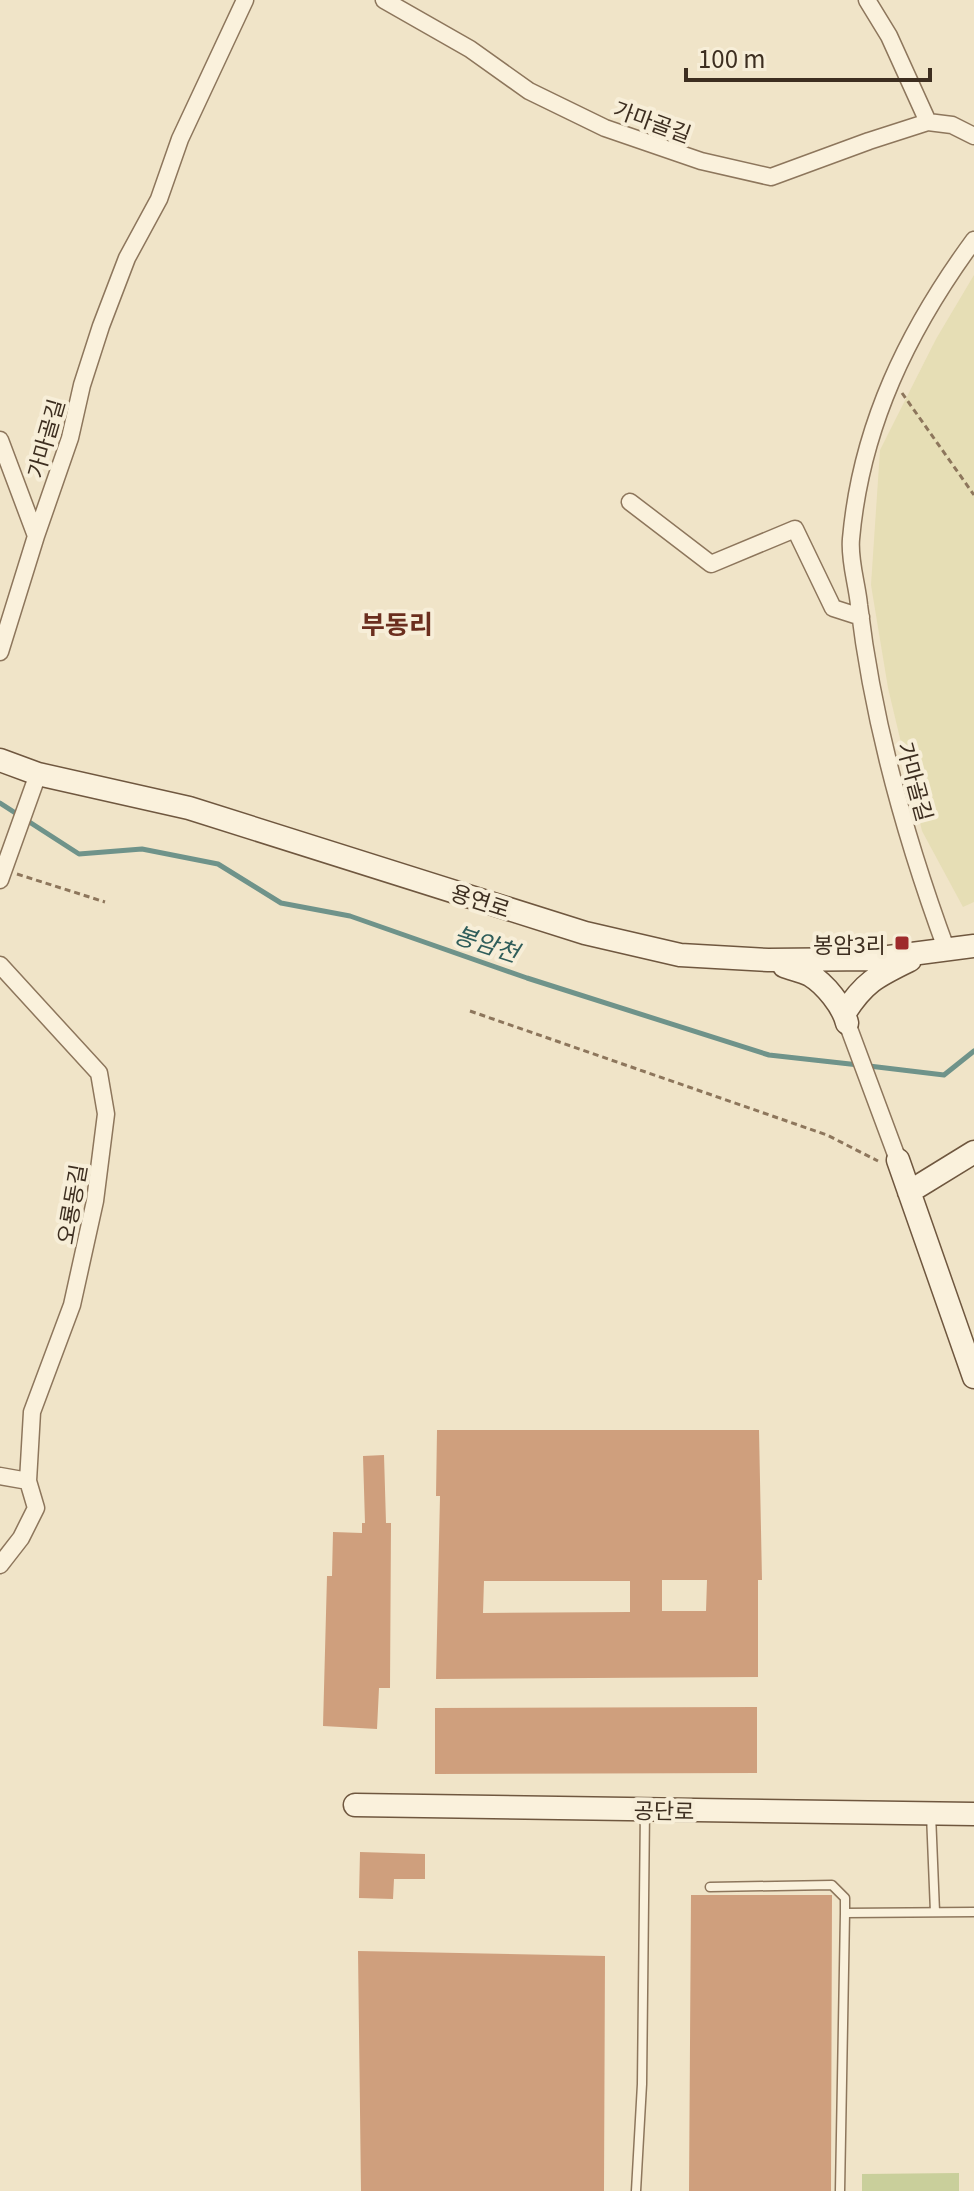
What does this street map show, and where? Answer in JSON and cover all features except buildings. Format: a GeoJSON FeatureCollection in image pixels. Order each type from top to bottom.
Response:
{"type":"FeatureCollection","features":[{"type":"Feature","properties":{"kind":"street","name":"가마골길"},"geometry":{"type":"LineString","coordinates":[[0,652],[66,451],[101,326],[127,258],[159,199],[180,139],[245,0]]}},
{"type":"Feature","properties":{"kind":"street","name":"가마골길"},"geometry":{"type":"LineString","coordinates":[[384,0],[470,49],[529,91],[605,128],[701,161],[771,177],[928,122]]}},
{"type":"Feature","properties":{"kind":"street"},"geometry":{"type":"LineString","coordinates":[[867,0],[889,36],[928,122],[952,125],[974,136]]}},
{"type":"Feature","properties":{"kind":"street","name":"가마골길"},"geometry":{"type":"LineString","coordinates":[[947,951],[921,881],[884,745],[866,663],[851,543],[873,426],[891,377],[942,284],[974,240]]}},
{"type":"Feature","properties":{"kind":"street","name":"가마골길"},"geometry":{"type":"LineString","coordinates":[[0,440],[36,536]]}},
{"type":"Feature","properties":{"kind":"street"},"geometry":{"type":"LineString","coordinates":[[630,502],[711,564],[795,529],[833,608],[861,617]]}},
{"type":"Feature","properties":{"kind":"street","name":"용연로"},"geometry":{"type":"LineString","coordinates":[[0,760],[38,774],[189,808],[585,933],[680,955],[768,960],[873,959],[974,946]]}},
{"type":"Feature","properties":{"kind":"street"},"geometry":{"type":"LineString","coordinates":[[2,875],[38,774]]}},
{"type":"Feature","properties":{"kind":"street"},"geometry":{"type":"LineString","coordinates":[[846,1018],[859,992],[878,975],[922,954]]}},
{"type":"Feature","properties":{"kind":"street"},"geometry":{"type":"LineString","coordinates":[[768,960],[811,975],[826,989],[846,1018],[974,1377]]}},
{"type":"Feature","properties":{"kind":"street","name":"오룡동길"},"geometry":{"type":"LineString","coordinates":[[0,965],[99,1073],[106,1114],[95,1201],[72,1305],[32,1412],[28,1481],[36,1508],[21,1538],[0,1565]]}},
{"type":"Feature","properties":{"kind":"street"},"geometry":{"type":"LineString","coordinates":[[904,1177],[974,1152]]}},
{"type":"Feature","properties":{"kind":"street"},"geometry":{"type":"LineString","coordinates":[[0,1476],[28,1481]]}},
{"type":"Feature","properties":{"kind":"street","name":"공단로"},"geometry":{"type":"LineString","coordinates":[[355,1805],[974,1814]]}},
{"type":"Feature","properties":{"kind":"lane"},"geometry":{"type":"LineString","coordinates":[[636,2191],[642,2084],[645,1808]]}},
{"type":"Feature","properties":{"kind":"lane"},"geometry":{"type":"LineString","coordinates":[[931,1813],[935,1912]]}},
{"type":"Feature","properties":{"kind":"lane"},"geometry":{"type":"LineString","coordinates":[[710,1887],[832,1885],[845,1898],[840,2191]]}},
{"type":"Feature","properties":{"kind":"lane"},"geometry":{"type":"LineString","coordinates":[[845,1913],[974,1912]]}},
{"type":"Feature","properties":{"kind":"path"},"geometry":{"type":"LineString","coordinates":[[891,377],[974,495]]}},
{"type":"Feature","properties":{"kind":"path"},"geometry":{"type":"LineString","coordinates":[[2,875],[105,902]]}},
{"type":"Feature","properties":{"kind":"path"},"geometry":{"type":"LineString","coordinates":[[470,1011],[827,1135],[904,1177]]}},
{"type":"Feature","properties":{"kind":"shaded area"},"geometry":{"type":"Polygon","coordinates":[[[974,275],[974,902],[963,907],[922,831],[888,688],[871,585],[880,450],[936,339],[974,275]]]}},
{"type":"Feature","properties":{"kind":"green space"},"geometry":{"type":"Polygon","coordinates":[[[959,2173],[959,2191],[862,2191],[862,2174],[959,2173]]]}},
{"type":"Feature","properties":{"kind":"waterway","name":"봉암천"},"geometry":{"type":"LineString","coordinates":[[0,803],[79,854],[142,849],[218,864],[281,903],[350,916],[527,978],[769,1055],[859,1065]]}},
{"type":"Feature","properties":{"kind":"waterway","name":"봉암천"},"geometry":{"type":"LineString","coordinates":[[869,1066],[944,1075],[974,1051]]}},
{"type":"Feature","properties":{"kind":"place","name":"봉암3리"},"geometry":{"type":"Point","coordinates":[902,943]}},
{"type":"Feature","properties":{"kind":"district","name":"부동리"},"geometry":{"type":"Point","coordinates":[397,622]}}]}
